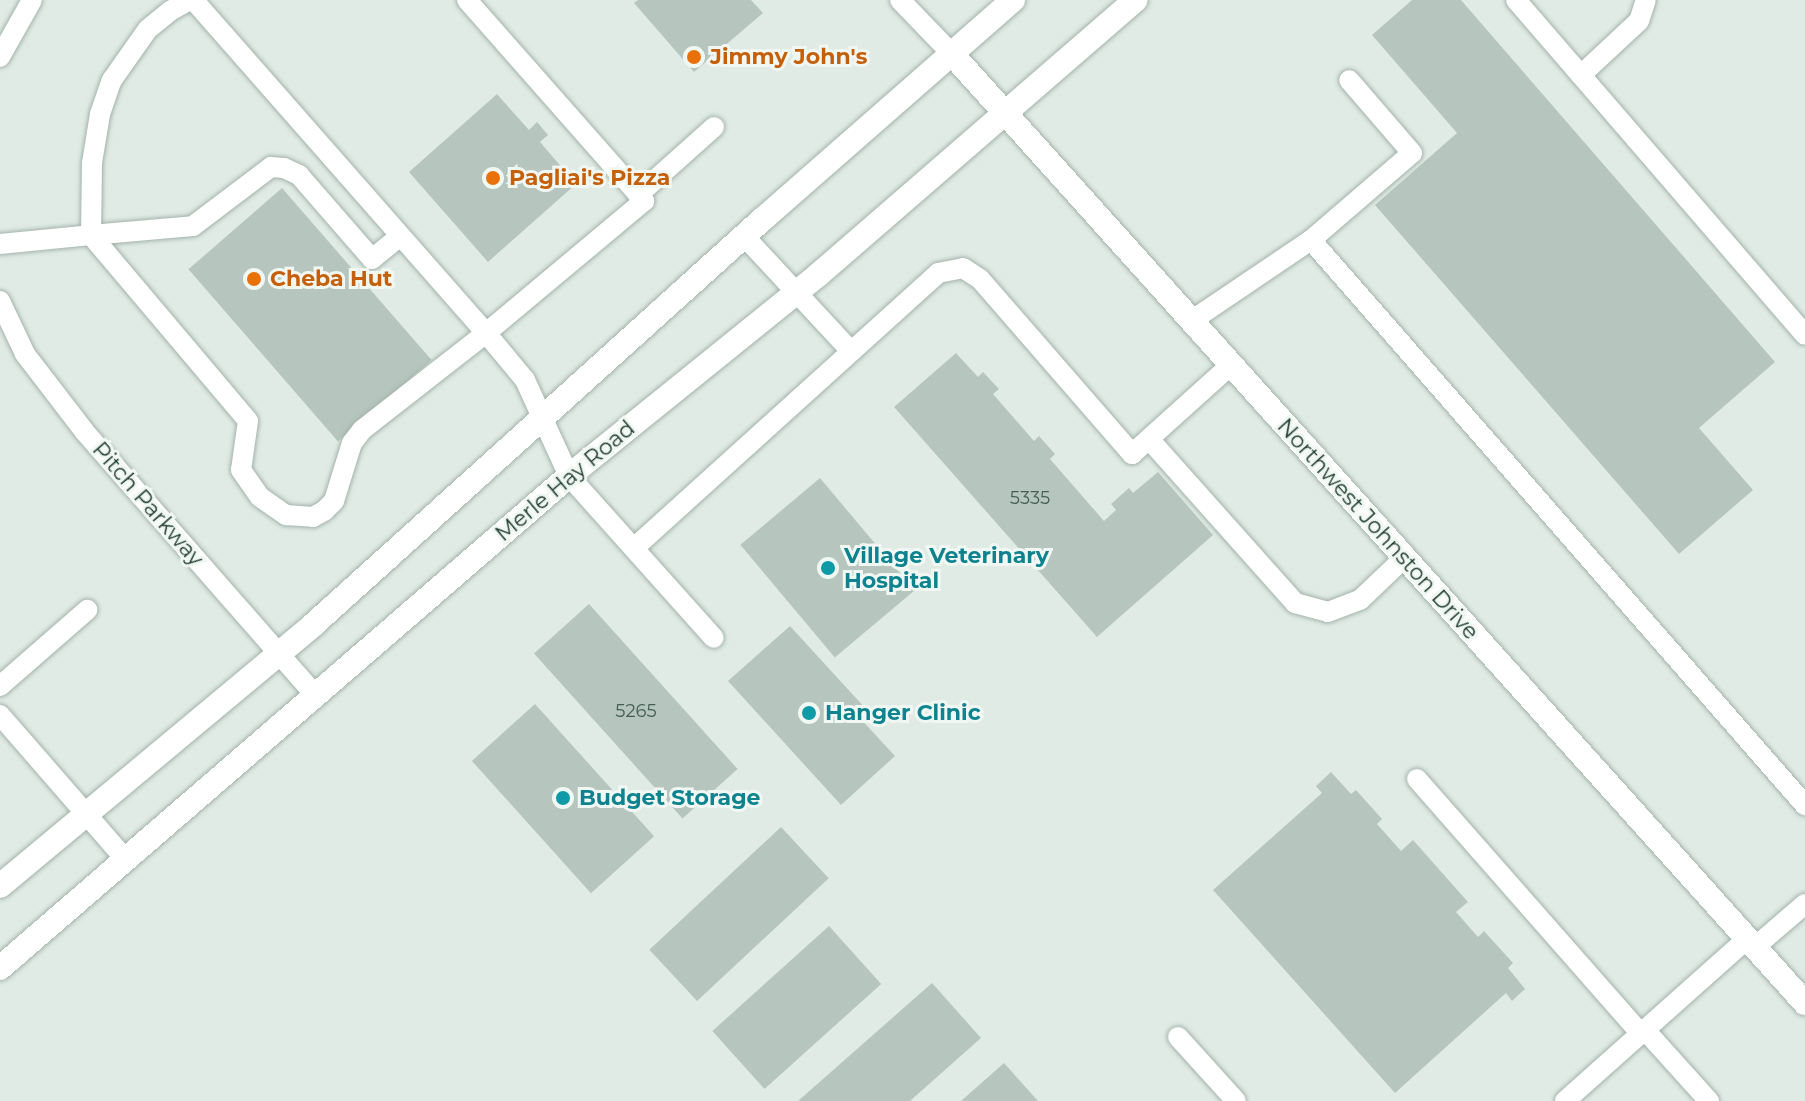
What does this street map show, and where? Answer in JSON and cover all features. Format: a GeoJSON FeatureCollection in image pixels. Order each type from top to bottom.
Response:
{"type":"FeatureCollection","features":[{"type":"Feature","properties":{"kind":"main road"},"geometry":{"type":"LineString","coordinates":[[0,886],[279,653],[744,236],[1013,0]]}},
{"type":"Feature","properties":{"kind":"main road","name":"Merle Hay Road"},"geometry":{"type":"LineString","coordinates":[[0,968],[569,476],[795,293],[1136,0]]}},
{"type":"Feature","properties":{"kind":"main road","name":"Northwest Johnston Drive"},"geometry":{"type":"LineString","coordinates":[[952,54],[1805,1003]]}},
{"type":"Feature","properties":{"kind":"lane"},"geometry":{"type":"LineString","coordinates":[[0,57],[32,0]]}},
{"type":"Feature","properties":{"kind":"lane"},"geometry":{"type":"LineString","coordinates":[[467,0],[644,201],[486,333],[362,430],[345,461],[334,501],[313,517],[299,518],[274,509],[246,481],[241,470],[248,421],[91,235],[92,163],[100,114],[112,80],[148,29],[170,11],[192,0],[486,333],[525,380],[569,476],[714,638]]}},
{"type":"Feature","properties":{"kind":"lane"},"geometry":{"type":"LineString","coordinates":[[900,0],[952,54]]}},
{"type":"Feature","properties":{"kind":"lane"},"geometry":{"type":"LineString","coordinates":[[1516,0],[1805,335]]}},
{"type":"Feature","properties":{"kind":"lane"},"geometry":{"type":"LineString","coordinates":[[1581,75],[1639,21],[1646,0]]}},
{"type":"Feature","properties":{"kind":"lane"},"geometry":{"type":"LineString","coordinates":[[1191,321],[1311,240],[1412,153],[1349,80]]}},
{"type":"Feature","properties":{"kind":"lane"},"geometry":{"type":"LineString","coordinates":[[638,195],[714,127]]}},
{"type":"Feature","properties":{"kind":"lane"},"geometry":{"type":"LineString","coordinates":[[0,244],[193,226],[271,167],[284,168],[299,175],[372,259],[400,236]]}},
{"type":"Feature","properties":{"kind":"lane"},"geometry":{"type":"LineString","coordinates":[[744,236],[851,351]]}},
{"type":"Feature","properties":{"kind":"lane"},"geometry":{"type":"LineString","coordinates":[[1311,240],[1805,805]]}},
{"type":"Feature","properties":{"kind":"lane"},"geometry":{"type":"LineString","coordinates":[[634,548],[938,273],[963,268],[980,279],[1132,454],[1231,365]]}},
{"type":"Feature","properties":{"kind":"lane","name":"Pitch Parkway"},"geometry":{"type":"LineString","coordinates":[[0,301],[25,354],[84,431],[315,695]]}},
{"type":"Feature","properties":{"kind":"lane"},"geometry":{"type":"LineString","coordinates":[[1149,439],[1295,603],[1328,612],[1360,600],[1404,558]]}},
{"type":"Feature","properties":{"kind":"lane"},"geometry":{"type":"LineString","coordinates":[[0,686],[87,610]]}},
{"type":"Feature","properties":{"kind":"lane"},"geometry":{"type":"LineString","coordinates":[[0,715],[125,859]]}},
{"type":"Feature","properties":{"kind":"lane"},"geometry":{"type":"LineString","coordinates":[[1417,779],[1643,1032],[1709,1101]]}},
{"type":"Feature","properties":{"kind":"lane"},"geometry":{"type":"LineString","coordinates":[[1565,1101],[1751,943],[1805,904]]}},
{"type":"Feature","properties":{"kind":"lane"},"geometry":{"type":"LineString","coordinates":[[1178,1037],[1236,1101]]}},
{"type":"Feature","properties":{"kind":"building"},"geometry":{"type":"Polygon","coordinates":[[[638,0],[751,0],[763,13],[694,72],[634,3],[638,0]]]}},
{"type":"Feature","properties":{"kind":"building"},"geometry":{"type":"Polygon","coordinates":[[[1412,0],[1461,0],[1775,362],[1699,428],[1753,490],[1679,554],[1375,205],[1457,133],[1372,35],[1412,0]]]}},
{"type":"Feature","properties":{"kind":"building","name":"Pagliai's Pizza"},"geometry":{"type":"Polygon","coordinates":[[[497,94],[529,130],[537,122],[548,135],[540,142],[576,184],[488,262],[409,172],[497,94]]]}},
{"type":"Feature","properties":{"kind":"building"},"geometry":{"type":"Polygon","coordinates":[[[282,188],[432,360],[338,441],[188,269],[282,188]]]}},
{"type":"Feature","properties":{"kind":"building"},"geometry":{"type":"Polygon","coordinates":[[[956,353],[978,377],[983,372],[999,389],[993,394],[1034,441],[1039,436],[1055,454],[1050,459],[1104,521],[1116,510],[1111,504],[1129,488],[1133,493],[1158,472],[1213,535],[1097,637],[894,407],[956,353]]]}},
{"type":"Feature","properties":{"kind":"building","name":"Village Veterinary Hospital"},"geometry":{"type":"Polygon","coordinates":[[[820,478],[914,591],[835,657],[740,545],[820,478]]]}},
{"type":"Feature","properties":{"kind":"building"},"geometry":{"type":"Polygon","coordinates":[[[589,604],[738,769],[683,818],[534,654],[589,604]]]}},
{"type":"Feature","properties":{"kind":"building","name":"Hanger Clinic"},"geometry":{"type":"Polygon","coordinates":[[[790,626],[866,709],[858,716],[895,756],[841,805],[728,681],[790,626]]]}},
{"type":"Feature","properties":{"kind":"building","name":"Budget Storage"},"geometry":{"type":"Polygon","coordinates":[[[535,704],[654,836],[591,893],[472,761],[535,704]]]}},
{"type":"Feature","properties":{"kind":"building"},"geometry":{"type":"Polygon","coordinates":[[[1331,772],[1351,794],[1356,790],[1382,819],[1377,824],[1401,851],[1413,840],[1468,902],[1456,912],[1478,937],[1484,931],[1513,963],[1508,968],[1525,989],[1512,1001],[1506,993],[1395,1093],[1213,890],[1322,793],[1316,786],[1331,772]]]}},
{"type":"Feature","properties":{"kind":"building"},"geometry":{"type":"Polygon","coordinates":[[[781,827],[829,878],[697,1001],[649,950],[781,827]]]}},
{"type":"Feature","properties":{"kind":"building"},"geometry":{"type":"Polygon","coordinates":[[[829,926],[881,984],[765,1089],[712,1031],[829,926]]]}},
{"type":"Feature","properties":{"kind":"building"},"geometry":{"type":"Polygon","coordinates":[[[932,983],[981,1038],[910,1101],[798,1101],[932,983]]]}},
{"type":"Feature","properties":{"kind":"building"},"geometry":{"type":"Polygon","coordinates":[[[1004,1063],[1038,1101],[961,1101],[1004,1063]]]}},
{"type":"Feature","properties":{"kind":"place","name":"Jimmy John's"},"geometry":{"type":"Point","coordinates":[694,57]}},
{"type":"Feature","properties":{"kind":"place","name":"Pagliai's Pizza"},"geometry":{"type":"Point","coordinates":[493,178]}},
{"type":"Feature","properties":{"kind":"place","name":"Cheba Hut"},"geometry":{"type":"Point","coordinates":[254,279]}},
{"type":"Feature","properties":{"kind":"place","name":"Village Veterinary Hospital"},"geometry":{"type":"Point","coordinates":[828,568]}},
{"type":"Feature","properties":{"kind":"place","name":"Hanger Clinic"},"geometry":{"type":"Point","coordinates":[809,713]}},
{"type":"Feature","properties":{"kind":"place","name":"Budget Storage"},"geometry":{"type":"Point","coordinates":[563,798]}}]}
